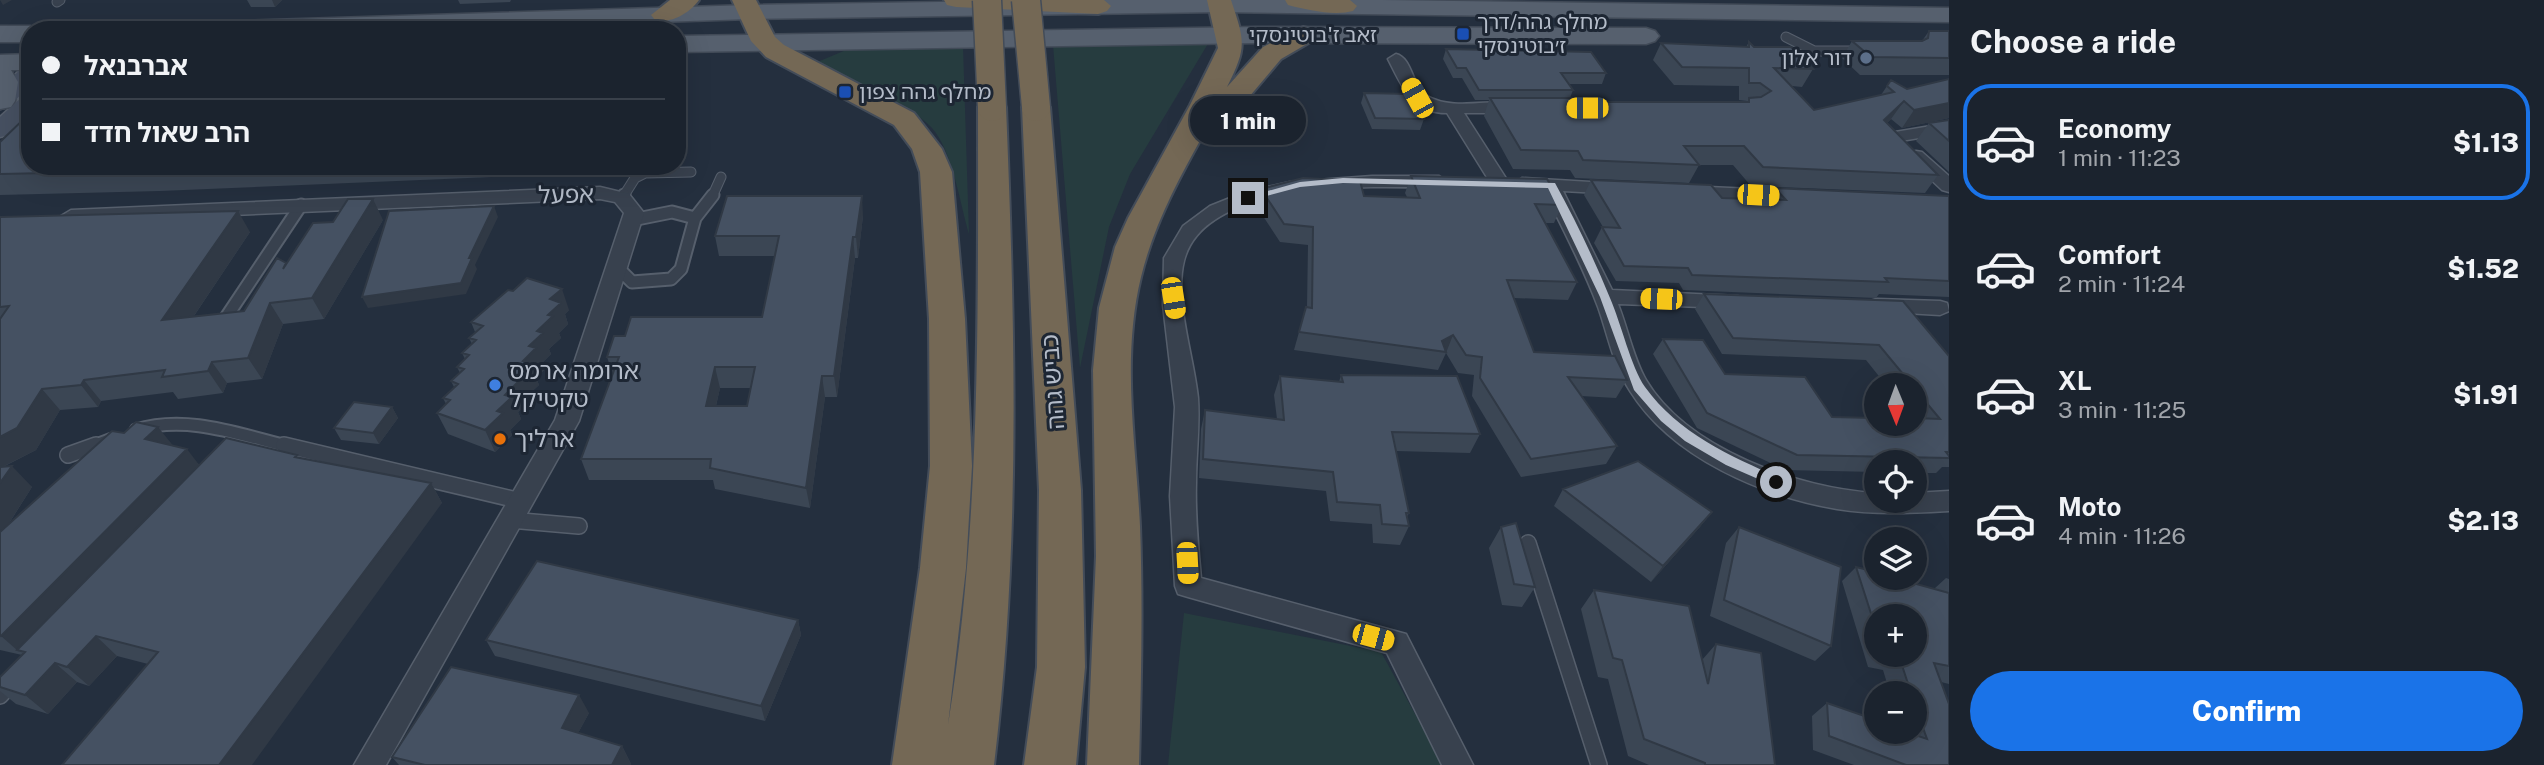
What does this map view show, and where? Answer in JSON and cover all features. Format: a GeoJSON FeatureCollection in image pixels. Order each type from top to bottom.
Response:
{"type":"FeatureCollection","features":[{"type":"Feature","properties":{"kind":"highway"},"geometry":{"type":"LineString","coordinates":[[664,15],[687,0]]}},
{"type":"Feature","properties":{"kind":"highway"},"geometry":{"type":"LineString","coordinates":[[956,0],[1098,6]]}},
{"type":"Feature","properties":{"kind":"highway"},"geometry":{"type":"LineString","coordinates":[[980,0],[989,36]]}},
{"type":"Feature","properties":{"kind":"highway"},"geometry":{"type":"LineString","coordinates":[[968,765],[981,684],[996,433],[992,107],[987,0]]}},
{"type":"Feature","properties":{"kind":"highway","name":"כביש גהה"},"geometry":{"type":"LineString","coordinates":[[1026,0],[1036,107],[1060,490],[1061,667],[1050,765]]}},
{"type":"Feature","properties":{"kind":"highway"},"geometry":{"type":"LineString","coordinates":[[1297,0],[1345,6]]}},
{"type":"Feature","properties":{"kind":"highway"},"geometry":{"type":"LineString","coordinates":[[1113,765],[1118,554],[1113,332],[1123,277],[1133,245],[1231,47],[1220,2]]}},
{"type":"Feature","properties":{"kind":"highway"},"geometry":{"type":"LineString","coordinates":[[753,18],[792,61],[904,118],[927,149],[936,172],[947,319],[951,466],[943,568],[918,765]]}},
{"type":"Feature","properties":{"kind":"highway"},"geometry":{"type":"LineString","coordinates":[[1163,181],[1272,54],[1303,35]]}},
{"type":"Feature","properties":{"kind":"main road","name":"זאב ז'בוטינסקי"},"geometry":{"type":"LineString","coordinates":[[686,41],[753,18],[1220,2],[1949,15]]}},
{"type":"Feature","properties":{"kind":"main road","name":"זאב ז'בוטינסקי"},"geometry":{"type":"LineString","coordinates":[[469,21],[664,15],[1230,36],[1676,36]]}},
{"type":"Feature","properties":{"kind":"main road"},"geometry":{"type":"LineString","coordinates":[[0,34],[21,34]]}},
{"type":"Feature","properties":{"kind":"main road"},"geometry":{"type":"LineString","coordinates":[[1758,36],[1949,37]]}},
{"type":"Feature","properties":{"kind":"main road"},"geometry":{"type":"LineString","coordinates":[[0,63],[21,62]]}},
{"type":"Feature","properties":{"kind":"main road"},"geometry":{"type":"LineString","coordinates":[[0,74],[13,110]]}},
{"type":"Feature","properties":{"kind":"street"},"geometry":{"type":"LineString","coordinates":[[1396,59],[1417,98],[1440,108],[1533,108]]}},
{"type":"Feature","properties":{"kind":"street"},"geometry":{"type":"LineString","coordinates":[[13,110],[21,93]]}},
{"type":"Feature","properties":{"kind":"street"},"geometry":{"type":"LineString","coordinates":[[1452,108],[1500,183]]}},
{"type":"Feature","properties":{"kind":"street"},"geometry":{"type":"LineString","coordinates":[[1949,128],[1895,138],[1949,186]]}},
{"type":"Feature","properties":{"kind":"street"},"geometry":{"type":"LineString","coordinates":[[1458,765],[1396,643],[1188,586],[1183,496],[1186,398],[1173,298],[1173,260],[1184,237],[1205,216],[1248,198],[1300,185],[1343,180],[1633,189]]}},
{"type":"Feature","properties":{"kind":"street"},"geometry":{"type":"LineString","coordinates":[[1551,185],[1605,297],[1638,387],[1665,418],[1689,438],[1730,462],[1806,494],[1886,503],[1949,501]]}},
{"type":"Feature","properties":{"kind":"street"},"geometry":{"type":"LineString","coordinates":[[1674,191],[1824,198]]}},
{"type":"Feature","properties":{"kind":"street","name":"אפעל"},"geometry":{"type":"LineString","coordinates":[[55,216],[600,193],[622,198],[634,213],[632,220]]}},
{"type":"Feature","properties":{"kind":"street"},"geometry":{"type":"LineString","coordinates":[[369,765],[567,421],[632,220]]}},
{"type":"Feature","properties":{"kind":"street"},"geometry":{"type":"LineString","coordinates":[[1605,297],[1759,302]]}},
{"type":"Feature","properties":{"kind":"street"},"geometry":{"type":"LineString","coordinates":[[1857,305],[1940,308]]}},
{"type":"Feature","properties":{"kind":"lane"},"geometry":{"type":"LineString","coordinates":[[1786,37],[1814,51],[1869,51]]}},
{"type":"Feature","properties":{"kind":"lane"},"geometry":{"type":"LineString","coordinates":[[686,172],[691,172]]}},
{"type":"Feature","properties":{"kind":"lane"},"geometry":{"type":"LineString","coordinates":[[622,198],[635,178],[641,175]]}},
{"type":"Feature","properties":{"kind":"lane"},"geometry":{"type":"LineString","coordinates":[[617,267],[632,282],[671,279],[681,269],[695,218],[713,195],[721,177]]}},
{"type":"Feature","properties":{"kind":"lane"},"geometry":{"type":"LineString","coordinates":[[223,322],[301,205]]}},
{"type":"Feature","properties":{"kind":"lane"},"geometry":{"type":"LineString","coordinates":[[632,220],[651,213],[684,211],[695,218]]}},
{"type":"Feature","properties":{"kind":"lane"},"geometry":{"type":"LineString","coordinates":[[68,455],[158,423],[191,423],[245,441],[521,500]]}},
{"type":"Feature","properties":{"kind":"lane"},"geometry":{"type":"LineString","coordinates":[[510,520],[579,526]]}},
{"type":"Feature","properties":{"kind":"lane"},"geometry":{"type":"LineString","coordinates":[[1528,544],[1598,765]]}},
{"type":"Feature","properties":{"kind":"lane"},"geometry":{"type":"LineString","coordinates":[[0,696],[29,666]]}},
{"type":"Feature","properties":{"kind":"green space"},"geometry":{"type":"Polygon","coordinates":[[[1209,42],[1130,174],[1109,227],[1080,368],[1053,45],[1209,42]]]}},
{"type":"Feature","properties":{"kind":"green space"},"geometry":{"type":"Polygon","coordinates":[[[858,45],[963,46],[969,234],[951,164],[932,128],[893,101],[815,63],[858,45]]]}},
{"type":"Feature","properties":{"kind":"green space"},"geometry":{"type":"Polygon","coordinates":[[[1184,613],[1381,652],[1443,765],[1168,765],[1184,613]]]}},
{"type":"Feature","properties":{"kind":"building"},"geometry":{"type":"Polygon","coordinates":[[[1929,31],[1949,31],[1949,58],[1871,57],[1852,41],[1922,41],[1928,38],[1929,31]]]}},
{"type":"Feature","properties":{"kind":"building"},"geometry":{"type":"Polygon","coordinates":[[[1749,42],[1754,47],[1791,47],[1813,69],[1774,68],[1814,110],[1894,92],[1887,86],[1891,80],[1907,89],[1949,79],[1949,103],[1914,110],[1904,101],[1884,120],[1938,175],[1763,167],[1744,146],[1684,146],[1699,165],[1583,160],[1578,151],[1521,150],[1490,98],[1587,98],[1590,102],[1749,102],[1749,98],[1761,97],[1771,91],[1760,83],[1749,83],[1749,68],[1682,67],[1661,43],[1749,47],[1749,42]]]}},
{"type":"Feature","properties":{"kind":"building"},"geometry":{"type":"Polygon","coordinates":[[[1446,49],[1591,52],[1606,73],[1561,73],[1573,90],[1479,90],[1466,68],[1457,68],[1446,49]]]}},
{"type":"Feature","properties":{"kind":"building"},"geometry":{"type":"Polygon","coordinates":[[[1364,93],[1411,94],[1424,119],[1375,118],[1364,93]]]}},
{"type":"Feature","properties":{"kind":"building"},"geometry":{"type":"Polygon","coordinates":[[[1949,120],[1949,141],[1929,123],[1949,120]]]}},
{"type":"Feature","properties":{"kind":"building"},"geometry":{"type":"Polygon","coordinates":[[[21,122],[21,174],[0,174],[0,142],[21,122]]]}},
{"type":"Feature","properties":{"kind":"building"},"geometry":{"type":"Polygon","coordinates":[[[1411,176],[1547,179],[1562,205],[1535,204],[1577,282],[1507,280],[1534,352],[1615,356],[1627,380],[1568,377],[1617,446],[1531,459],[1480,378],[1482,357],[1466,355],[1453,335],[1442,341],[1446,352],[1299,332],[1306,307],[1312,308],[1313,227],[1284,224],[1261,189],[1303,178],[1360,181],[1364,196],[1420,198],[1411,176]]]}},
{"type":"Feature","properties":{"kind":"building"},"geometry":{"type":"Polygon","coordinates":[[[1591,180],[1711,185],[1722,198],[1786,200],[1775,188],[1949,196],[1949,281],[1885,278],[1888,282],[1692,275],[1688,268],[1624,266],[1602,227],[1620,228],[1591,180]]]}},
{"type":"Feature","properties":{"kind":"building"},"geometry":{"type":"Polygon","coordinates":[[[727,196],[862,196],[856,237],[853,237],[834,376],[822,376],[806,488],[710,468],[711,459],[581,459],[619,357],[607,357],[614,336],[625,336],[631,317],[762,317],[779,236],[715,236],[727,196]],[[715,367],[706,406],[747,406],[755,367],[715,367]]]}},
{"type":"Feature","properties":{"kind":"building"},"geometry":{"type":"Polygon","coordinates":[[[348,199],[373,199],[312,298],[270,303],[248,358],[212,362],[208,371],[162,377],[165,370],[84,380],[81,385],[42,389],[17,428],[0,437],[0,319],[9,306],[0,307],[0,217],[238,211],[162,320],[244,311],[277,258],[286,263],[283,269],[313,223],[333,222],[348,199]]]}},
{"type":"Feature","properties":{"kind":"building"},"geometry":{"type":"Polygon","coordinates":[[[494,206],[469,258],[472,258],[461,283],[362,297],[389,211],[494,206]]]}},
{"type":"Feature","properties":{"kind":"building"},"geometry":{"type":"Polygon","coordinates":[[[527,278],[562,289],[550,299],[561,303],[548,315],[553,316],[537,331],[543,333],[529,346],[536,348],[523,361],[530,363],[516,377],[521,379],[505,395],[512,397],[497,411],[503,413],[485,430],[437,413],[450,400],[443,398],[458,384],[451,381],[464,369],[457,367],[469,355],[462,353],[476,340],[469,338],[483,326],[471,322],[508,290],[513,291],[527,278]]]}},
{"type":"Feature","properties":{"kind":"building"},"geometry":{"type":"Polygon","coordinates":[[[1704,294],[1903,301],[1949,356],[1949,452],[1946,452],[1949,458],[1927,458],[1927,450],[1864,450],[1864,456],[1797,455],[1707,413],[1663,339],[1703,340],[1725,374],[1805,377],[1832,417],[1864,418],[1864,436],[1927,436],[1927,418],[1940,419],[1927,404],[1927,373],[1902,373],[1879,345],[1733,338],[1704,294]]]}},
{"type":"Feature","properties":{"kind":"building"},"geometry":{"type":"Polygon","coordinates":[[[1341,375],[1457,376],[1480,434],[1392,432],[1409,513],[1406,513],[1409,526],[1382,524],[1380,505],[1337,502],[1333,472],[1203,459],[1205,410],[1284,420],[1280,376],[1343,382],[1341,375]]]}},
{"type":"Feature","properties":{"kind":"building"},"geometry":{"type":"Polygon","coordinates":[[[354,402],[392,407],[373,433],[334,428],[354,402]]]}},
{"type":"Feature","properties":{"kind":"building"},"geometry":{"type":"Polygon","coordinates":[[[136,422],[158,427],[145,439],[187,449],[1,636],[0,532],[112,431],[124,433],[136,422]]]}},
{"type":"Feature","properties":{"kind":"building"},"geometry":{"type":"Polygon","coordinates":[[[226,438],[297,455],[295,457],[431,483],[219,765],[62,765],[158,652],[96,636],[67,667],[55,663],[25,695],[0,687],[0,677],[25,652],[17,650],[226,438]]]}},
{"type":"Feature","properties":{"kind":"building"},"geometry":{"type":"Polygon","coordinates":[[[1638,461],[1712,512],[1663,566],[1563,489],[1638,461]]]}},
{"type":"Feature","properties":{"kind":"building"},"geometry":{"type":"Polygon","coordinates":[[[12,466],[0,483],[0,467],[12,466]]]}},
{"type":"Feature","properties":{"kind":"building"},"geometry":{"type":"Polygon","coordinates":[[[1516,523],[1535,587],[1514,584],[1501,527],[1516,523]]]}},
{"type":"Feature","properties":{"kind":"building"},"geometry":{"type":"Polygon","coordinates":[[[1739,527],[1841,567],[1831,646],[1724,600],[1739,527]]]}},
{"type":"Feature","properties":{"kind":"building"},"geometry":{"type":"Polygon","coordinates":[[[537,561],[798,620],[761,706],[486,640],[537,561]]]}},
{"type":"Feature","properties":{"kind":"building"},"geometry":{"type":"Polygon","coordinates":[[[1856,567],[1864,569],[1864,590],[1927,590],[1927,587],[1949,593],[1949,666],[1934,663],[1949,704],[1949,765],[1906,765],[1829,736],[1827,703],[1864,716],[1864,744],[1927,744],[1927,681],[1907,681],[1903,667],[1927,667],[1927,604],[1868,604],[1856,567]]]}},
{"type":"Feature","properties":{"kind":"building"},"geometry":{"type":"Polygon","coordinates":[[[1594,590],[1689,606],[1708,684],[1716,644],[1761,653],[1775,765],[1705,765],[1644,739],[1622,660],[1613,658],[1594,590]]]}},
{"type":"Feature","properties":{"kind":"building"},"geometry":{"type":"Polygon","coordinates":[[[451,667],[579,695],[562,728],[622,746],[612,765],[425,765],[392,757],[451,667]]]}},
{"type":"Feature","properties":{"kind":"place","name":"מחלף גהה/דרך ז׳בוטינסקי"},"geometry":{"type":"Point","coordinates":[1463,34]}},
{"type":"Feature","properties":{"kind":"place","name":"דור אלון"},"geometry":{"type":"Point","coordinates":[1866,58]}},
{"type":"Feature","properties":{"kind":"place","name":"מחלף גהה צפון"},"geometry":{"type":"Point","coordinates":[845,92]}},
{"type":"Feature","properties":{"kind":"place","name":"ארומה ארמס טקטיקל"},"geometry":{"type":"Point","coordinates":[495,385]}},
{"type":"Feature","properties":{"kind":"place","name":"ארליך"},"geometry":{"type":"Point","coordinates":[500,439]}},
{"type":"Feature","properties":{"kind":"route"},"geometry":{"type":"LineString","coordinates":[[1248,198],[1300,185],[1343,180],[1551,185],[1605,297],[1638,387],[1665,418],[1689,438],[1730,462],[1776,482]]}}]}
